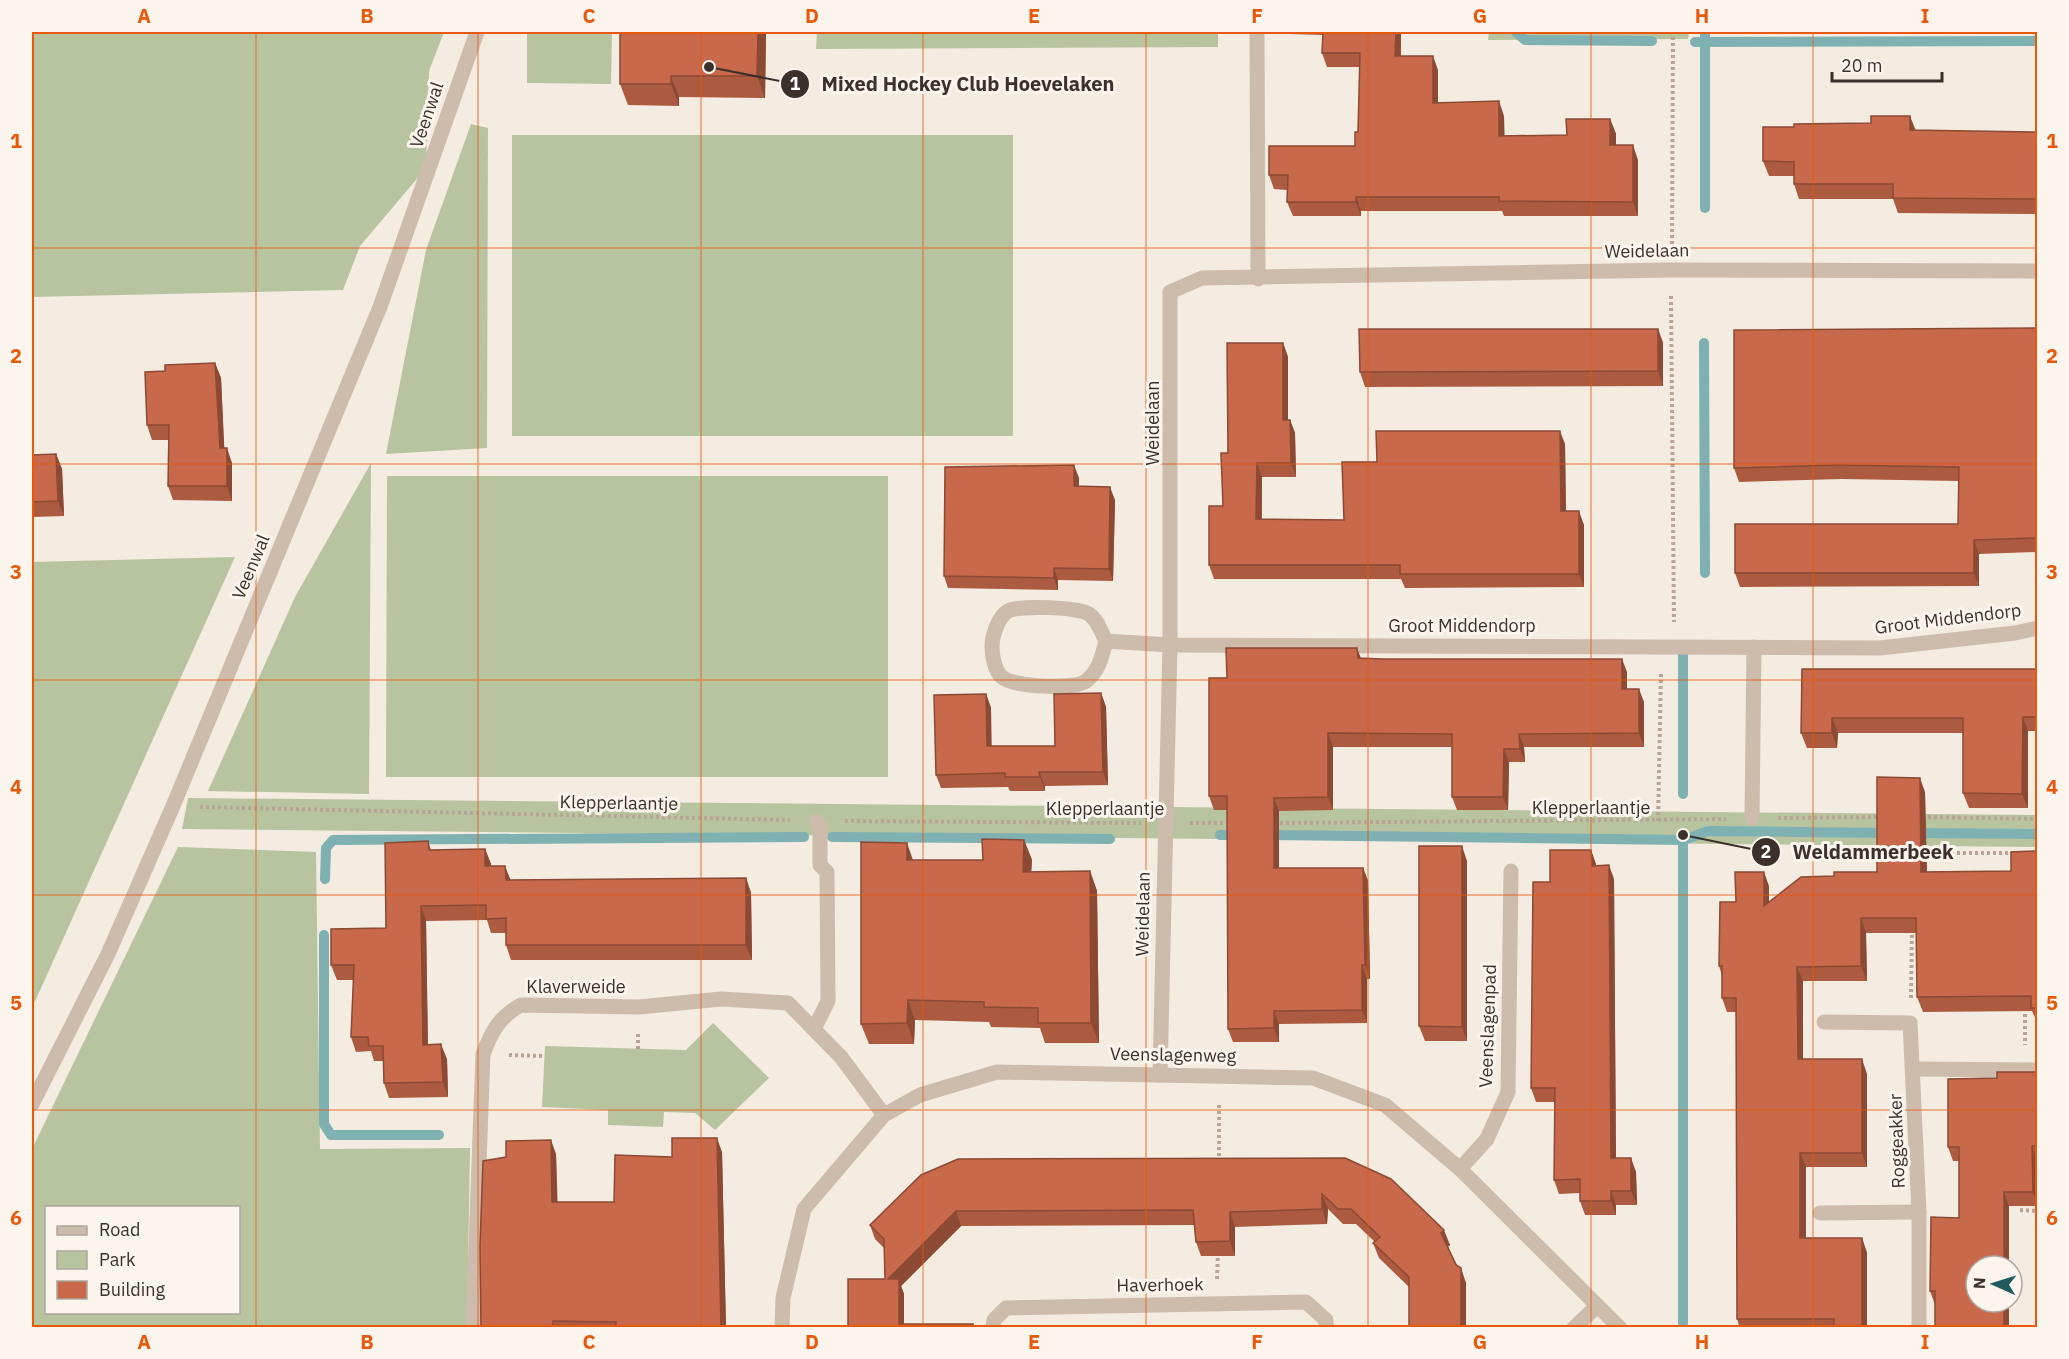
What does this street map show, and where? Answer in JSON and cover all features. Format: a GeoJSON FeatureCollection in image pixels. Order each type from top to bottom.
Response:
{"type":"FeatureCollection","features":[{"type":"Feature","properties":{"kind":"street","name":"Veenwal"},"geometry":{"type":"LineString","coordinates":[[32,1104],[108,954],[380,307],[477,32]]}},
{"type":"Feature","properties":{"kind":"street"},"geometry":{"type":"LineString","coordinates":[[1257,32],[1258,279]]}},
{"type":"Feature","properties":{"kind":"street","name":"Weidelaan"},"geometry":{"type":"LineString","coordinates":[[1160,1075],[1170,645],[1170,291],[1202,278],[1258,279],[1671,270],[2037,271]]}},
{"type":"Feature","properties":{"kind":"street"},"geometry":{"type":"LineString","coordinates":[[1017,608],[1079,609],[1090,615],[1097,623],[1106,641],[1100,662],[1093,675],[1084,683],[1069,686],[1013,684],[1001,676],[994,663],[992,647],[996,626],[1007,611],[1017,608]]}},
{"type":"Feature","properties":{"kind":"street","name":"Groot Middendorp"},"geometry":{"type":"LineString","coordinates":[[1170,645],[1880,648],[2015,633],[2037,628]]}},
{"type":"Feature","properties":{"kind":"street"},"geometry":{"type":"LineString","coordinates":[[1106,641],[1170,645]]}},
{"type":"Feature","properties":{"kind":"street"},"geometry":{"type":"LineString","coordinates":[[1752,818],[1754,647]]}},
{"type":"Feature","properties":{"kind":"street"},"geometry":{"type":"LineString","coordinates":[[815,1027],[828,1001],[827,872],[820,865],[820,826],[816,821]]}},
{"type":"Feature","properties":{"kind":"street","name":"Veenslagenpad"},"geometry":{"type":"LineString","coordinates":[[1460,1169],[1487,1139],[1508,1092],[1511,871]]}},
{"type":"Feature","properties":{"kind":"street","name":"Klaverweide"},"geometry":{"type":"LineString","coordinates":[[473,1328],[483,1054],[493,1029],[505,1013],[521,1005],[639,1006],[721,999],[761,999],[788,1003],[815,1027],[841,1057],[884,1115]]}},
{"type":"Feature","properties":{"kind":"street"},"geometry":{"type":"LineString","coordinates":[[1824,1022],[1910,1023]]}},
{"type":"Feature","properties":{"kind":"street","name":"Roggeakker"},"geometry":{"type":"LineString","coordinates":[[1910,1023],[1914,1069],[1919,1212],[1919,1328]]}},
{"type":"Feature","properties":{"kind":"street","name":"Roggeakker"},"geometry":{"type":"LineString","coordinates":[[1914,1069],[2031,1070]]}},
{"type":"Feature","properties":{"kind":"street","name":"Veenslagenweg"},"geometry":{"type":"LineString","coordinates":[[782,1328],[783,1298],[804,1209],[884,1115],[920,1095],[998,1072],[1313,1078],[1385,1105],[1460,1169],[1620,1328]]}},
{"type":"Feature","properties":{"kind":"street","name":"Roggeakker"},"geometry":{"type":"LineString","coordinates":[[1820,1213],[1919,1212]]}},
{"type":"Feature","properties":{"kind":"street","name":"Haverhoek"},"geometry":{"type":"LineString","coordinates":[[993,1328],[994,1320],[1006,1308],[1306,1302],[1326,1320],[1326,1328]]}},
{"type":"Feature","properties":{"kind":"street"},"geometry":{"type":"LineString","coordinates":[[1574,1328],[1597,1306]]}},
{"type":"Feature","properties":{"kind":"path"},"geometry":{"type":"LineString","coordinates":[[1658,821],[1668,646],[1673,32]]}},
{"type":"Feature","properties":{"kind":"path","name":"Klepperlaantje"},"geometry":{"type":"LineString","coordinates":[[172,806],[816,821],[1235,823]]}},
{"type":"Feature","properties":{"kind":"path","name":"Klepperlaantje"},"geometry":{"type":"LineString","coordinates":[[1270,823],[1890,817]]}},
{"type":"Feature","properties":{"kind":"path"},"geometry":{"type":"LineString","coordinates":[[1913,817],[2037,819]]}},
{"type":"Feature","properties":{"kind":"path"},"geometry":{"type":"LineString","coordinates":[[1914,853],[2026,853]]}},
{"type":"Feature","properties":{"kind":"path"},"geometry":{"type":"LineString","coordinates":[[1870,854],[1892,854]]}},
{"type":"Feature","properties":{"kind":"path"},"geometry":{"type":"LineString","coordinates":[[1910,1023],[1912,921]]}},
{"type":"Feature","properties":{"kind":"path"},"geometry":{"type":"LineString","coordinates":[[2025,1000],[2031,1070]]}},
{"type":"Feature","properties":{"kind":"path"},"geometry":{"type":"LineString","coordinates":[[1218,1167],[1219,1076]]}},
{"type":"Feature","properties":{"kind":"path"},"geometry":{"type":"LineString","coordinates":[[2020,1210],[2037,1210]]}},
{"type":"Feature","properties":{"kind":"path"},"geometry":{"type":"LineString","coordinates":[[1217,1304],[1218,1247]]}},
{"type":"Feature","properties":{"kind":"green space"},"geometry":{"type":"Polygon","coordinates":[[[32,32],[444,32],[429,71],[426,168],[360,246],[343,290],[32,297],[32,32]]]}},
{"type":"Feature","properties":{"kind":"green space"},"geometry":{"type":"Polygon","coordinates":[[[527,32],[612,32],[611,84],[527,83],[527,32]]]}},
{"type":"Feature","properties":{"kind":"green space"},"geometry":{"type":"Polygon","coordinates":[[[817,32],[1218,32],[1218,47],[816,49],[817,32]]]}},
{"type":"Feature","properties":{"kind":"green space"},"geometry":{"type":"Polygon","coordinates":[[[1489,32],[1689,32],[1688,39],[1488,40],[1489,32]]]}},
{"type":"Feature","properties":{"kind":"green space"},"geometry":{"type":"Polygon","coordinates":[[[471,124],[488,128],[487,448],[386,454],[426,250],[471,124]]]}},
{"type":"Feature","properties":{"kind":"green space"},"geometry":{"type":"Polygon","coordinates":[[[512,135],[1013,135],[1013,436],[512,436],[512,135]]]}},
{"type":"Feature","properties":{"kind":"green space"},"geometry":{"type":"Polygon","coordinates":[[[371,463],[369,794],[208,791],[295,597],[371,463]]]}},
{"type":"Feature","properties":{"kind":"green space"},"geometry":{"type":"Polygon","coordinates":[[[387,476],[888,476],[888,777],[386,777],[387,476]]]}},
{"type":"Feature","properties":{"kind":"green space"},"geometry":{"type":"Polygon","coordinates":[[[235,557],[32,1008],[32,562],[235,557]]]}},
{"type":"Feature","properties":{"kind":"green space"},"geometry":{"type":"Polygon","coordinates":[[[188,798],[2037,815],[2038,847],[182,829],[188,798]]]}},
{"type":"Feature","properties":{"kind":"green space"},"geometry":{"type":"Polygon","coordinates":[[[178,847],[316,852],[320,1149],[470,1148],[467,1327],[32,1327],[32,1149],[178,847]]]}},
{"type":"Feature","properties":{"kind":"green space"},"geometry":{"type":"Polygon","coordinates":[[[713,1023],[769,1078],[715,1130],[695,1113],[664,1112],[663,1127],[608,1125],[608,1110],[542,1107],[545,1046],[686,1050],[713,1023]]]}},
{"type":"Feature","properties":{"kind":"building"},"geometry":{"type":"Polygon","coordinates":[[[620,32],[758,32],[757,76],[671,76],[671,84],[620,84],[620,32]]]}},
{"type":"Feature","properties":{"kind":"building"},"geometry":{"type":"Polygon","coordinates":[[[1323,32],[1396,32],[1395,56],[1433,56],[1433,103],[1499,101],[1499,136],[1567,135],[1566,119],[1610,119],[1610,145],[1633,145],[1633,202],[1499,201],[1499,197],[1356,197],[1356,202],[1287,202],[1288,175],[1269,175],[1269,146],[1355,146],[1355,132],[1358,132],[1360,53],[1322,53],[1323,32]]]}},
{"type":"Feature","properties":{"kind":"building"},"geometry":{"type":"Polygon","coordinates":[[[1871,116],[1910,116],[1910,130],[2037,132],[2037,199],[1893,198],[1893,184],[1794,184],[1794,162],[1763,161],[1763,127],[1794,127],[1794,124],[1871,123],[1871,116]]]}},
{"type":"Feature","properties":{"kind":"building"},"geometry":{"type":"Polygon","coordinates":[[[2037,328],[2037,538],[1974,540],[1974,573],[1735,573],[1735,524],[1958,524],[1959,467],[1837,465],[1734,468],[1734,330],[2037,328]]]}},
{"type":"Feature","properties":{"kind":"building"},"geometry":{"type":"Polygon","coordinates":[[[1359,329],[1658,329],[1658,371],[1360,372],[1359,329]]]}},
{"type":"Feature","properties":{"kind":"building"},"geometry":{"type":"Polygon","coordinates":[[[1227,343],[1283,343],[1283,420],[1290,420],[1291,463],[1257,463],[1256,519],[1344,520],[1342,462],[1377,462],[1376,431],[1560,431],[1561,511],[1579,511],[1579,574],[1400,574],[1400,565],[1209,565],[1209,506],[1223,506],[1221,453],[1228,453],[1227,343]]]}},
{"type":"Feature","properties":{"kind":"building"},"geometry":{"type":"Polygon","coordinates":[[[215,363],[220,448],[227,448],[227,486],[168,486],[169,425],[147,425],[145,372],[165,371],[165,365],[215,363]]]}},
{"type":"Feature","properties":{"kind":"building"},"geometry":{"type":"Polygon","coordinates":[[[56,454],[58,501],[32,502],[32,455],[56,454]]]}},
{"type":"Feature","properties":{"kind":"building"},"geometry":{"type":"Polygon","coordinates":[[[1074,465],[1074,486],[1110,487],[1109,569],[1054,568],[1054,578],[944,576],[945,467],[1074,465]]]}},
{"type":"Feature","properties":{"kind":"building"},"geometry":{"type":"Polygon","coordinates":[[[1226,648],[1357,648],[1358,658],[1383,659],[1622,659],[1622,689],[1639,689],[1639,733],[1519,734],[1520,749],[1504,749],[1503,797],[1452,797],[1452,734],[1328,733],[1328,797],[1274,798],[1274,868],[1363,868],[1365,965],[1362,965],[1362,1010],[1274,1011],[1274,1028],[1228,1029],[1227,796],[1209,796],[1209,678],[1227,678],[1226,648]]]}},
{"type":"Feature","properties":{"kind":"building"},"geometry":{"type":"Polygon","coordinates":[[[1802,669],[2037,669],[2037,717],[2023,717],[2022,794],[1963,793],[1963,718],[1832,718],[1832,733],[1801,733],[1802,669]]]}},
{"type":"Feature","properties":{"kind":"building"},"geometry":{"type":"Polygon","coordinates":[[[1101,693],[1103,772],[1039,772],[1040,777],[1005,777],[1005,773],[936,775],[934,695],[986,694],[987,746],[1055,746],[1054,694],[1101,693]]]}},
{"type":"Feature","properties":{"kind":"building"},"geometry":{"type":"Polygon","coordinates":[[[1877,777],[1920,778],[1921,872],[2011,871],[2011,852],[2037,851],[2037,1008],[2031,1008],[2031,996],[1917,997],[1916,918],[1861,918],[1861,966],[1797,967],[1798,1059],[1862,1059],[1862,1153],[1800,1153],[1800,1238],[1862,1238],[1862,1328],[1834,1328],[1834,1319],[1737,1319],[1736,998],[1722,998],[1722,966],[1719,966],[1720,902],[1736,902],[1735,872],[1764,872],[1764,906],[1801,877],[1834,876],[1834,872],[1877,872],[1877,777]]]}},
{"type":"Feature","properties":{"kind":"building"},"geometry":{"type":"Polygon","coordinates":[[[982,839],[1024,840],[1023,872],[1090,871],[1091,1023],[1038,1023],[1038,1008],[984,1007],[984,1002],[908,1000],[907,1023],[861,1024],[861,842],[907,843],[907,860],[983,860],[982,839]]]}},
{"type":"Feature","properties":{"kind":"building"},"geometry":{"type":"Polygon","coordinates":[[[428,841],[429,850],[485,849],[485,866],[505,866],[506,880],[746,878],[746,945],[506,945],[506,918],[486,919],[486,905],[421,906],[423,1045],[441,1044],[443,1082],[384,1083],[383,1046],[369,1046],[368,1037],[351,1037],[354,965],[331,965],[331,929],[386,928],[385,843],[428,841]]]}},
{"type":"Feature","properties":{"kind":"building"},"geometry":{"type":"Polygon","coordinates":[[[1419,846],[1462,846],[1462,1027],[1419,1026],[1419,846]]]}},
{"type":"Feature","properties":{"kind":"building"},"geometry":{"type":"Polygon","coordinates":[[[1550,850],[1591,850],[1592,866],[1609,865],[1611,1158],[1631,1158],[1631,1191],[1611,1191],[1611,1201],[1580,1201],[1580,1179],[1554,1180],[1555,1088],[1531,1088],[1533,882],[1550,882],[1550,850]]]}},
{"type":"Feature","properties":{"kind":"building"},"geometry":{"type":"Polygon","coordinates":[[[1997,1072],[2037,1072],[2037,1146],[2032,1146],[2033,1192],[2004,1192],[2004,1254],[1964,1254],[1964,1314],[2004,1314],[2004,1328],[1935,1328],[1935,1291],[1930,1291],[1931,1217],[1959,1218],[1959,1147],[1948,1147],[1948,1079],[1997,1078],[1997,1072]]]}},
{"type":"Feature","properties":{"kind":"building"},"geometry":{"type":"Polygon","coordinates":[[[672,1138],[717,1138],[721,1328],[616,1328],[616,1322],[553,1321],[553,1328],[481,1328],[480,1246],[483,1161],[506,1157],[506,1141],[551,1140],[552,1202],[614,1202],[615,1155],[672,1157],[672,1138]]]}},
{"type":"Feature","properties":{"kind":"building"},"geometry":{"type":"Polygon","coordinates":[[[1345,1158],[1391,1179],[1444,1230],[1441,1233],[1456,1265],[1461,1268],[1461,1328],[1409,1328],[1409,1277],[1373,1243],[1380,1237],[1351,1209],[1338,1209],[1322,1194],[1322,1209],[1230,1212],[1230,1241],[1196,1242],[1193,1210],[956,1211],[888,1279],[899,1279],[899,1324],[973,1324],[973,1328],[848,1328],[848,1279],[885,1279],[884,1239],[870,1225],[921,1175],[958,1159],[1345,1158]]]}},
{"type":"Feature","properties":{"kind":"waterway"},"geometry":{"type":"LineString","coordinates":[[1516,32],[1525,40],[1652,41]]}},
{"type":"Feature","properties":{"kind":"waterway"},"geometry":{"type":"LineString","coordinates":[[1705,32],[1705,208]]}},
{"type":"Feature","properties":{"kind":"waterway"},"geometry":{"type":"LineString","coordinates":[[1695,42],[2038,41]]}},
{"type":"Feature","properties":{"kind":"waterway"},"geometry":{"type":"LineString","coordinates":[[1704,343],[1705,573]]}},
{"type":"Feature","properties":{"kind":"waterway"},"geometry":{"type":"LineString","coordinates":[[1683,654],[1683,794]]}},
{"type":"Feature","properties":{"kind":"waterway"},"geometry":{"type":"LineString","coordinates":[[1266,835],[1684,840],[1708,831],[1891,833]]}},
{"type":"Feature","properties":{"kind":"waterway"},"geometry":{"type":"LineString","coordinates":[[1912,833],[2038,834]]}},
{"type":"Feature","properties":{"kind":"waterway"},"geometry":{"type":"LineString","coordinates":[[1220,835],[1241,835]]}},
{"type":"Feature","properties":{"kind":"waterway"},"geometry":{"type":"LineString","coordinates":[[1683,835],[1683,1323]]}},
{"type":"Feature","properties":{"kind":"waterway"},"geometry":{"type":"LineString","coordinates":[[325,879],[326,848],[333,840],[804,837]]}},
{"type":"Feature","properties":{"kind":"waterway"},"geometry":{"type":"LineString","coordinates":[[832,837],[1110,839]]}},
{"type":"Feature","properties":{"kind":"waterway"},"geometry":{"type":"LineString","coordinates":[[324,935],[324,1124],[331,1135],[439,1135]]}},
{"type":"Feature","properties":{"kind":"place","name":"Mixed Hockey Club Hoevelaken"},"geometry":{"type":"Point","coordinates":[709,67]}},
{"type":"Feature","properties":{"kind":"place","name":"Weldammerbeek"},"geometry":{"type":"Point","coordinates":[1683,835]}}]}
